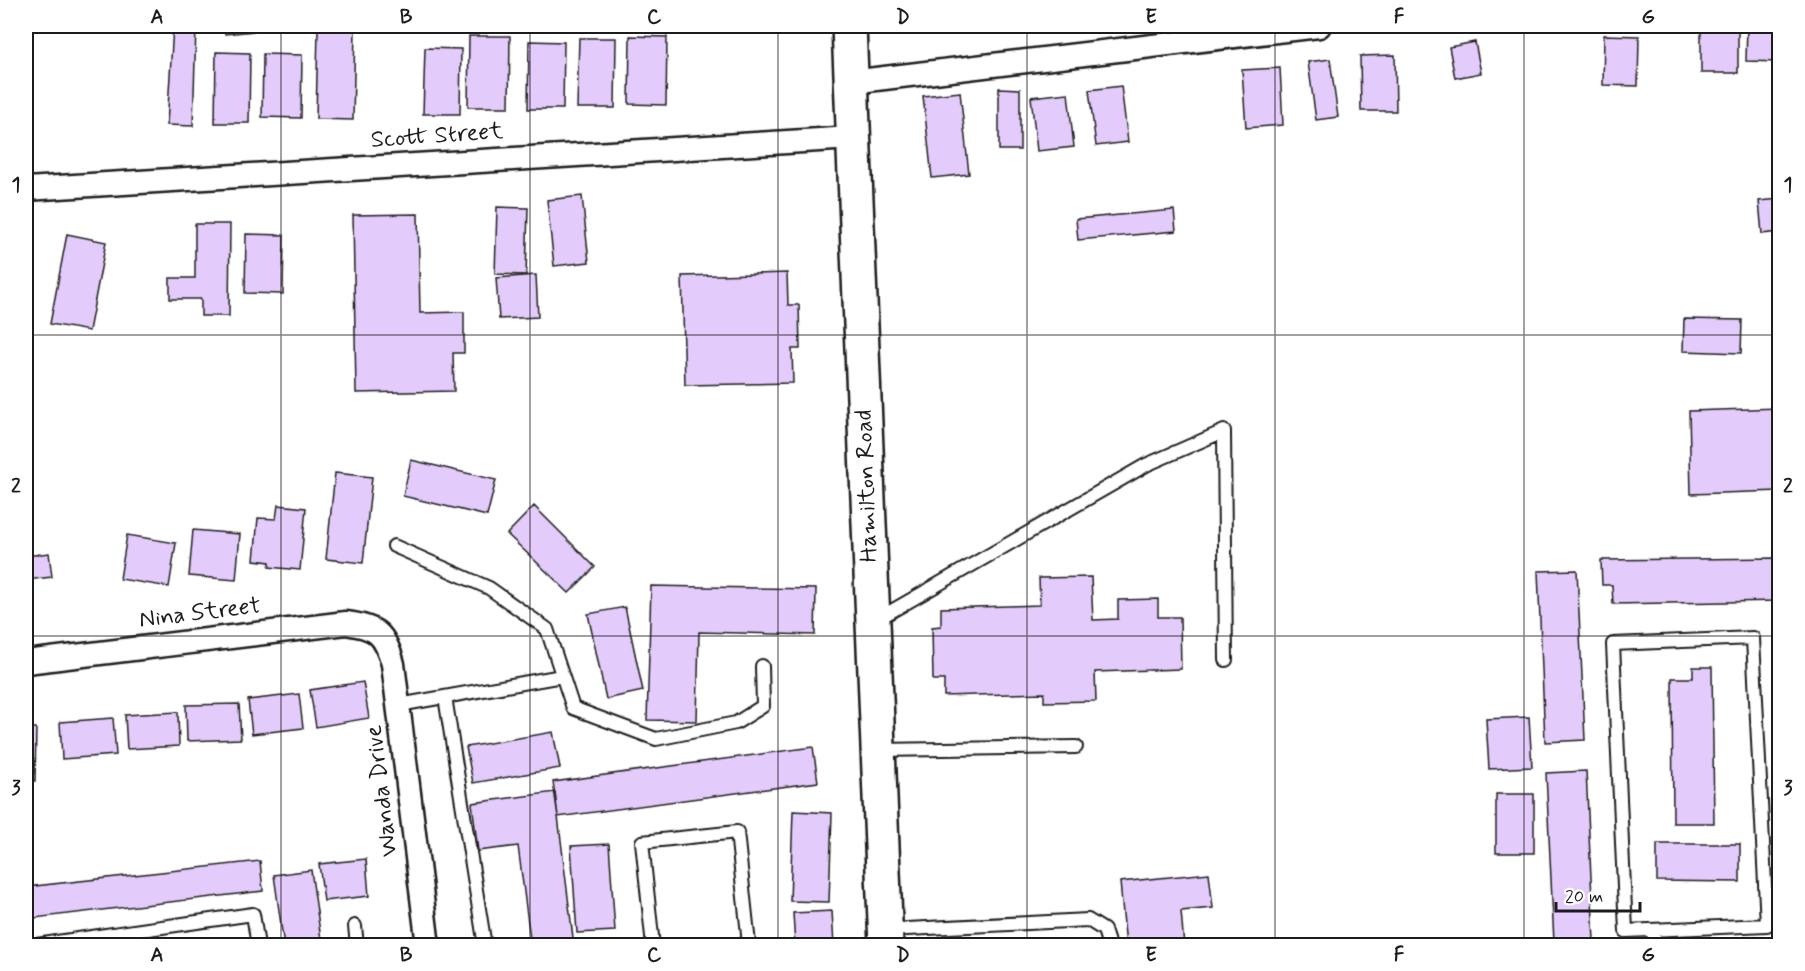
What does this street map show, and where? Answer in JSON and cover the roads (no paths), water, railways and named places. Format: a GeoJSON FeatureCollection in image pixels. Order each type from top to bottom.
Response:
{"type":"FeatureCollection","features":[{"type":"Feature","properties":{"kind":"street","name":"Hamilton Road"},"geometry":{"type":"LineString","coordinates":[[849,26],[886,938]]}},
{"type":"Feature","properties":{"kind":"street"},"geometry":{"type":"LineString","coordinates":[[850,81],[1319,26]]}},
{"type":"Feature","properties":{"kind":"street","name":"Scott Street"},"geometry":{"type":"LineString","coordinates":[[26,189],[852,138]]}},
{"type":"Feature","properties":{"kind":"street","name":"Nina Street"},"geometry":{"type":"LineString","coordinates":[[26,662],[346,623],[366,626],[379,633]]}},
{"type":"Feature","properties":{"kind":"street","name":"Wanda Drive"},"geometry":{"type":"LineString","coordinates":[[379,633],[388,646],[399,705],[428,945]]}},
{"type":"Feature","properties":{"kind":"lane"},"geometry":{"type":"LineString","coordinates":[[873,622],[1146,465],[1224,431],[1226,660]]}},
{"type":"Feature","properties":{"kind":"lane"},"geometry":{"type":"LineString","coordinates":[[394,546],[489,588],[547,628],[573,708],[656,739],[736,723],[763,706],[762,666]]}},
{"type":"Feature","properties":{"kind":"lane"},"geometry":{"type":"LineString","coordinates":[[1753,638],[1767,925],[1654,930],[1626,931],[1613,644],[1753,638]]}},
{"type":"Feature","properties":{"kind":"lane"},"geometry":{"type":"LineString","coordinates":[[399,705],[562,676]]}},
{"type":"Feature","properties":{"kind":"lane"},"geometry":{"type":"LineString","coordinates":[[445,697],[485,945]]}},
{"type":"Feature","properties":{"kind":"lane"},"geometry":{"type":"LineString","coordinates":[[878,750],[1076,747]]}},
{"type":"Feature","properties":{"kind":"lane"},"geometry":{"type":"LineString","coordinates":[[653,945],[642,842],[737,832],[749,944],[735,945]]}},
{"type":"Feature","properties":{"kind":"lane"},"geometry":{"type":"LineString","coordinates":[[36,945],[253,914],[258,945]]}},
{"type":"Feature","properties":{"kind":"lane"},"geometry":{"type":"LineString","coordinates":[[886,938],[1088,920],[1104,930],[1109,945]]}},
{"type":"Feature","properties":{"kind":"lane"},"geometry":{"type":"LineString","coordinates":[[354,926],[357,945]]}},
{"type":"Feature","properties":{"kind":"lane"},"geometry":{"type":"LineString","coordinates":[[1654,930],[1654,945]]}}]}
